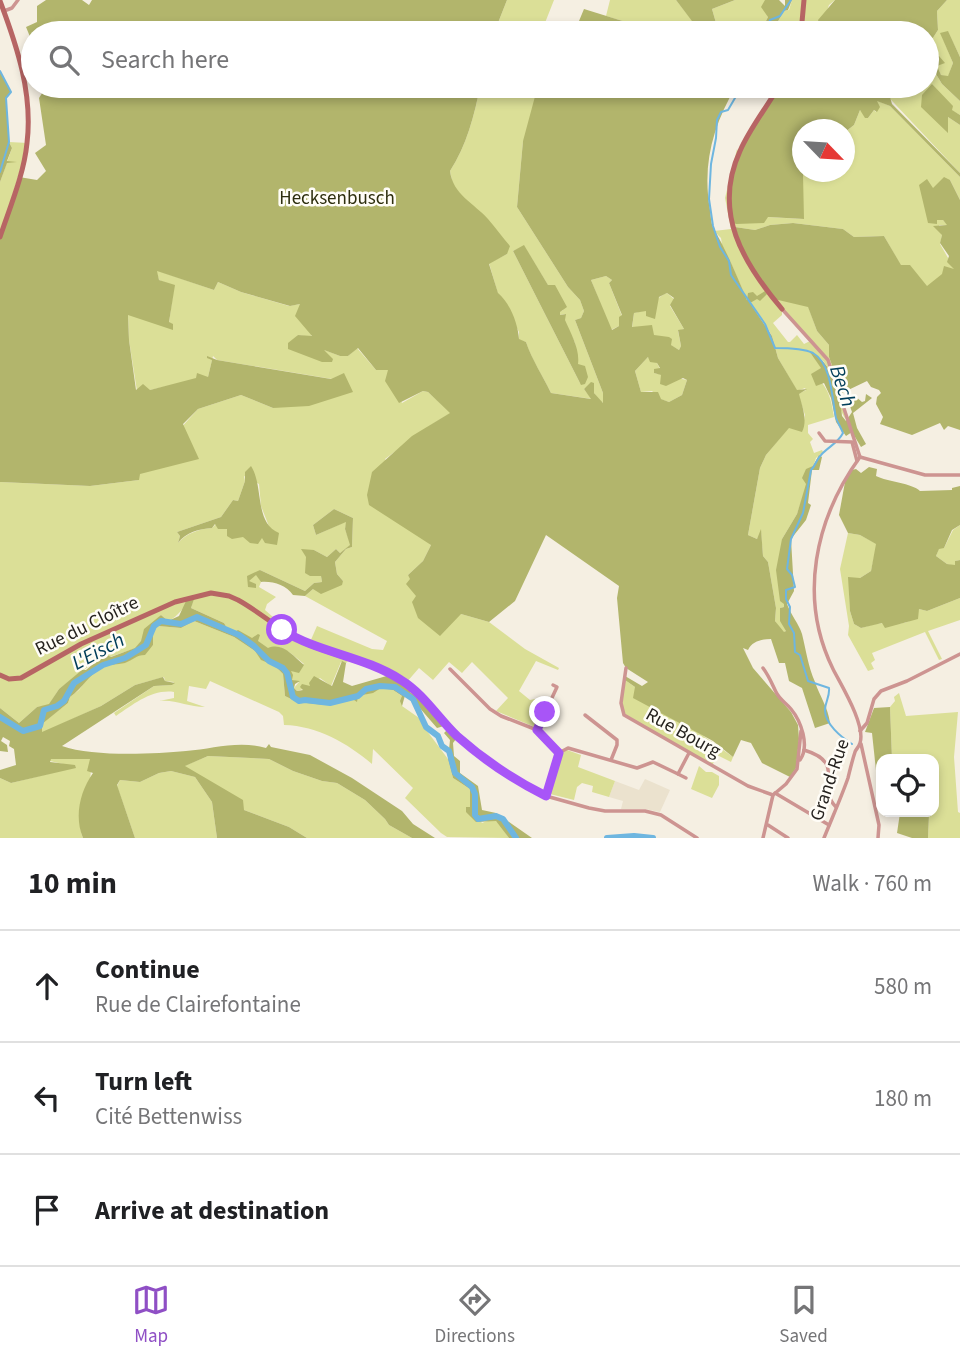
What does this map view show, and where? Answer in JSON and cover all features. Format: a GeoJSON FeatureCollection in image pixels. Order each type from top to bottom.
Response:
{"type":"FeatureCollection","features":[{"type":"Feature","properties":{"kind":"street"},"geometry":{"type":"LineString","coordinates":[[4,11],[12,8],[18,0]]}},
{"type":"Feature","properties":{"kind":"street"},"geometry":{"type":"LineString","coordinates":[[802,21],[804,0]]}},
{"type":"Feature","properties":{"kind":"street"},"geometry":{"type":"LineString","coordinates":[[0,1],[21,68]]}},
{"type":"Feature","properties":{"kind":"street"},"geometry":{"type":"LineString","coordinates":[[0,237],[26,155],[26,98]]}},
{"type":"Feature","properties":{"kind":"street"},"geometry":{"type":"LineString","coordinates":[[771,98],[742,145],[734,166],[728,212],[747,260],[782,309],[828,360],[858,459],[842,482],[817,554],[813,579],[819,630],[825,653],[860,731],[867,723],[874,699],[881,691],[960,654]]}},
{"type":"Feature","properties":{"kind":"street"},"geometry":{"type":"LineString","coordinates":[[848,420],[858,459]]}},
{"type":"Feature","properties":{"kind":"street"},"geometry":{"type":"LineString","coordinates":[[819,433],[825,441],[852,443]]}},
{"type":"Feature","properties":{"kind":"street"},"geometry":{"type":"LineString","coordinates":[[858,459],[925,475],[960,475]]}},
{"type":"Feature","properties":{"kind":"street","name":"Rue du Cloître"},"geometry":{"type":"LineString","coordinates":[[0,675],[9,679],[21,678],[81,644],[190,597],[211,593],[229,596],[250,606],[295,638],[381,670],[413,689]]}},
{"type":"Feature","properties":{"kind":"street","name":"Rue Bourg"},"geometry":{"type":"LineString","coordinates":[[625,667],[621,703],[624,715],[748,786],[774,794],[830,825]]}},
{"type":"Feature","properties":{"kind":"street"},"geometry":{"type":"LineString","coordinates":[[762,668],[770,678],[776,694],[793,711],[804,736],[804,750],[795,773],[774,794],[763,838]]}},
{"type":"Feature","properties":{"kind":"street"},"geometry":{"type":"LineString","coordinates":[[450,669],[490,709],[537,730],[559,753]]}},
{"type":"Feature","properties":{"kind":"street"},"geometry":{"type":"LineString","coordinates":[[537,730],[556,687],[553,685]]}},
{"type":"Feature","properties":{"kind":"street"},"geometry":{"type":"LineString","coordinates":[[413,689],[477,753],[513,779],[546,796],[606,811],[653,813],[667,818],[697,838]]}},
{"type":"Feature","properties":{"kind":"street"},"geometry":{"type":"LineString","coordinates":[[585,715],[617,740],[611,760]]}},
{"type":"Feature","properties":{"kind":"street"},"geometry":{"type":"LineString","coordinates":[[799,761],[801,731]]}},
{"type":"Feature","properties":{"kind":"street","name":"Grand-Rue"},"geometry":{"type":"LineString","coordinates":[[824,838],[860,743],[860,731]]}},
{"type":"Feature","properties":{"kind":"street"},"geometry":{"type":"LineString","coordinates":[[860,743],[878,825],[878,838]]}},
{"type":"Feature","properties":{"kind":"street"},"geometry":{"type":"LineString","coordinates":[[546,796],[559,753],[568,748],[637,768],[653,762],[686,778]]}},
{"type":"Feature","properties":{"kind":"street"},"geometry":{"type":"LineString","coordinates":[[804,750],[818,755],[827,763],[830,777],[829,797],[836,807]]}},
{"type":"Feature","properties":{"kind":"street"},"geometry":{"type":"LineString","coordinates":[[678,774],[689,753]]}},
{"type":"Feature","properties":{"kind":"street"},"geometry":{"type":"LineString","coordinates":[[768,825],[788,838]]}},
{"type":"Feature","properties":{"kind":"shaded area"},"geometry":{"type":"Polygon","coordinates":[[[645,779],[670,790],[660,812],[621,809],[623,801],[609,797],[615,781],[639,790],[645,779]]]}},
{"type":"Feature","properties":{"kind":"green space"},"geometry":{"type":"Polygon","coordinates":[[[46,0],[82,0],[89,5],[92,0],[507,0],[499,21],[37,21],[37,6],[46,0]]]}},
{"type":"Feature","properties":{"kind":"green space"},"geometry":{"type":"Polygon","coordinates":[[[507,0],[554,0],[546,21],[499,21],[507,0]]]}},
{"type":"Feature","properties":{"kind":"green space"},"geometry":{"type":"Polygon","coordinates":[[[610,0],[676,0],[693,21],[622,21],[606,16],[610,0]]]}},
{"type":"Feature","properties":{"kind":"green space"},"geometry":{"type":"Polygon","coordinates":[[[676,0],[735,0],[712,9],[715,21],[692,21],[676,0]]]}},
{"type":"Feature","properties":{"kind":"green space"},"geometry":{"type":"Polygon","coordinates":[[[735,0],[765,0],[768,17],[766,21],[715,21],[712,9],[735,0]]]}},
{"type":"Feature","properties":{"kind":"green space"},"geometry":{"type":"Polygon","coordinates":[[[765,0],[779,0],[785,6],[785,0],[792,0],[788,10],[784,11],[778,21],[766,21],[768,17],[761,7],[765,0]]]}},
{"type":"Feature","properties":{"kind":"green space"},"geometry":{"type":"Polygon","coordinates":[[[792,0],[835,0],[829,5],[824,21],[778,21],[784,11],[789,10],[792,0]]]}},
{"type":"Feature","properties":{"kind":"green space"},"geometry":{"type":"Polygon","coordinates":[[[835,0],[947,0],[937,11],[938,21],[818,20],[835,0]]]}},
{"type":"Feature","properties":{"kind":"green space"},"geometry":{"type":"Polygon","coordinates":[[[947,0],[960,0],[960,57],[948,32],[941,34],[953,63],[948,77],[941,75],[939,71],[937,11],[947,0]]]}},
{"type":"Feature","properties":{"kind":"green space"},"geometry":{"type":"Polygon","coordinates":[[[584,9],[623,21],[579,21],[584,9]]]}},
{"type":"Feature","properties":{"kind":"green space"},"geometry":{"type":"Polygon","coordinates":[[[948,31],[960,57],[960,101],[939,79],[939,70],[941,75],[948,76],[953,63],[940,33],[948,31]]]}},
{"type":"Feature","properties":{"kind":"green space"},"geometry":{"type":"Polygon","coordinates":[[[0,71],[11,92],[6,98],[9,142],[12,148],[7,161],[17,162],[7,163],[0,182],[0,71]]]}},
{"type":"Feature","properties":{"kind":"green space"},"geometry":{"type":"Polygon","coordinates":[[[939,79],[960,101],[960,115],[951,110],[939,94],[939,79]]]}},
{"type":"Feature","properties":{"kind":"green space"},"geometry":{"type":"Polygon","coordinates":[[[939,91],[953,106],[952,110],[960,115],[960,125],[948,117],[948,133],[921,107],[922,98],[939,98],[939,91]]]}},
{"type":"Feature","properties":{"kind":"green space","name":"Hecksenbusch"},"geometry":{"type":"Polygon","coordinates":[[[39,98],[477,98],[461,152],[450,171],[460,193],[488,219],[510,246],[507,254],[489,264],[498,293],[513,314],[519,339],[526,342],[551,393],[591,399],[584,389],[591,382],[594,383],[594,393],[603,403],[603,393],[575,320],[581,318],[584,311],[580,300],[568,287],[517,207],[523,141],[535,98],[730,98],[711,146],[707,177],[712,224],[747,300],[748,293],[753,292],[757,296],[765,291],[767,294],[760,301],[757,299],[750,303],[772,336],[778,358],[797,390],[807,389],[799,394],[804,418],[802,432],[789,428],[766,455],[760,468],[748,535],[757,539],[761,529],[763,556],[768,562],[776,608],[775,621],[784,632],[786,631],[780,621],[780,608],[784,607],[784,604],[780,601],[776,570],[782,539],[797,514],[806,484],[802,478],[806,469],[813,466],[819,455],[822,457],[819,470],[812,470],[808,503],[811,505],[806,520],[791,539],[794,591],[787,604],[802,634],[811,670],[830,723],[815,728],[802,688],[789,681],[785,663],[779,663],[771,639],[758,641],[748,650],[743,648],[753,668],[791,712],[798,725],[796,768],[790,777],[762,763],[751,743],[741,740],[733,757],[713,741],[633,698],[635,687],[625,680],[625,676],[642,686],[648,682],[626,668],[623,663],[617,598],[619,586],[546,535],[515,601],[489,622],[461,614],[440,636],[418,618],[412,602],[416,596],[406,584],[410,579],[408,575],[423,561],[431,545],[369,505],[367,495],[372,472],[412,436],[450,413],[428,392],[423,391],[399,403],[385,381],[388,370],[376,370],[358,348],[348,356],[324,350],[333,359],[332,362],[322,362],[288,349],[288,343],[298,335],[312,336],[295,316],[300,304],[290,306],[241,292],[218,282],[214,290],[157,271],[159,280],[175,285],[169,322],[173,324],[173,330],[128,315],[136,390],[143,384],[150,390],[196,378],[197,373],[208,377],[212,360],[207,356],[217,360],[331,379],[344,373],[353,392],[309,406],[273,408],[241,395],[198,409],[183,424],[199,459],[140,474],[139,480],[90,486],[0,482],[0,237],[19,177],[37,180],[46,171],[35,153],[46,145],[39,98]],[[606,276],[591,280],[612,330],[619,326],[619,317],[622,315],[609,283],[612,280],[606,276]],[[667,293],[659,297],[655,319],[646,316],[646,311],[634,313],[632,327],[652,325],[654,335],[669,337],[672,339],[671,345],[679,350],[681,346],[678,330],[684,329],[670,305],[674,298],[667,293]],[[648,357],[635,371],[641,392],[658,392],[661,399],[669,402],[682,395],[687,380],[683,378],[666,386],[660,384],[661,375],[654,373],[654,369],[660,368],[657,363],[650,362],[648,357]]]}},
{"type":"Feature","properties":{"kind":"green space"},"geometry":{"type":"Polygon","coordinates":[[[477,98],[577,98],[523,141],[517,207],[568,287],[580,300],[584,311],[581,318],[575,320],[603,393],[604,403],[600,402],[594,393],[594,383],[584,389],[592,399],[551,393],[526,342],[519,340],[519,332],[498,294],[489,263],[507,254],[453,185],[450,171],[473,119],[477,98]],[[524,246],[513,251],[580,383],[575,343],[564,320],[565,314],[560,315],[559,312],[563,310],[524,246]]]}},
{"type":"Feature","properties":{"kind":"green space"},"geometry":{"type":"Polygon","coordinates":[[[772,98],[890,98],[892,104],[960,173],[960,177],[890,106],[877,101],[880,107],[877,112],[874,110],[865,118],[860,110],[855,122],[855,119],[792,119],[792,182],[803,182],[804,219],[768,217],[764,223],[736,224],[730,221],[729,201],[731,183],[742,149],[772,98]]]}},
{"type":"Feature","properties":{"kind":"green space"},"geometry":{"type":"Polygon","coordinates":[[[889,98],[936,98],[947,132],[948,117],[960,125],[960,173],[889,98]]]}},
{"type":"Feature","properties":{"kind":"green space"},"geometry":{"type":"Polygon","coordinates":[[[876,100],[890,106],[960,177],[960,200],[950,180],[936,220],[943,220],[948,225],[939,225],[942,235],[940,244],[955,270],[943,274],[927,287],[910,266],[901,266],[884,236],[854,237],[843,229],[793,223],[770,225],[755,230],[735,227],[784,300],[808,306],[817,331],[829,345],[829,357],[842,393],[847,421],[842,413],[831,374],[820,358],[811,354],[822,368],[812,374],[828,392],[834,417],[808,425],[814,453],[823,452],[816,458],[797,514],[782,539],[784,607],[780,608],[786,631],[783,633],[775,621],[776,608],[768,562],[763,556],[761,532],[757,539],[748,535],[760,468],[766,455],[789,427],[802,431],[805,415],[798,394],[806,390],[797,391],[778,358],[772,336],[747,300],[723,251],[721,238],[714,231],[731,229],[725,198],[737,149],[767,217],[803,219],[803,182],[855,182],[855,122],[860,110],[868,118],[874,110],[876,112],[876,100]],[[782,310],[782,315],[773,323],[788,342],[797,335],[804,344],[810,341],[782,310]]]}},
{"type":"Feature","properties":{"kind":"green space"},"geometry":{"type":"Polygon","coordinates":[[[9,142],[28,143],[0,237],[0,182],[12,148],[9,142]]]}},
{"type":"Feature","properties":{"kind":"green space"},"geometry":{"type":"Polygon","coordinates":[[[944,177],[950,180],[960,200],[960,430],[948,426],[944,430],[940,423],[912,435],[880,424],[883,417],[876,404],[881,393],[867,381],[842,393],[829,357],[829,345],[817,331],[808,307],[774,299],[747,260],[735,227],[755,230],[770,225],[793,223],[843,229],[854,237],[884,236],[901,265],[910,265],[927,286],[942,274],[944,266],[954,269],[947,262],[949,256],[940,243],[942,235],[933,226],[947,225],[943,220],[937,220],[937,224],[928,223],[919,185],[927,179],[933,188],[944,177]]]}},
{"type":"Feature","properties":{"kind":"green space"},"geometry":{"type":"Polygon","coordinates":[[[524,245],[548,285],[555,285],[567,307],[560,315],[566,314],[565,320],[576,347],[578,364],[585,366],[588,377],[585,384],[581,385],[513,251],[524,245]]]}},
{"type":"Feature","properties":{"kind":"green space"},"geometry":{"type":"Polygon","coordinates":[[[156,270],[214,290],[218,282],[241,292],[289,306],[300,304],[312,337],[297,335],[328,356],[322,349],[348,356],[357,348],[376,370],[388,370],[402,403],[423,391],[428,392],[451,413],[385,459],[431,545],[423,561],[408,575],[461,614],[489,622],[525,649],[559,668],[558,670],[536,661],[519,691],[530,700],[545,703],[537,728],[496,711],[508,698],[472,662],[462,673],[449,662],[433,680],[419,668],[406,683],[349,660],[346,663],[341,662],[331,686],[320,678],[310,687],[297,691],[294,688],[299,682],[291,680],[290,670],[304,664],[283,649],[268,649],[239,631],[227,628],[224,623],[191,608],[193,600],[168,621],[161,615],[136,648],[110,657],[105,654],[59,689],[49,705],[37,707],[19,723],[0,708],[0,482],[90,486],[139,480],[139,474],[198,409],[241,395],[273,408],[332,379],[217,360],[213,356],[208,377],[137,391],[128,314],[173,329],[169,323],[174,286],[159,280],[156,270]],[[244,476],[245,481],[238,501],[233,500],[221,517],[177,532],[180,536],[178,543],[189,534],[212,528],[216,524],[243,537],[262,537],[270,529],[261,506],[259,484],[244,476]],[[334,509],[313,525],[316,535],[347,521],[345,529],[351,545],[340,553],[336,549],[327,557],[314,550],[306,557],[310,576],[321,576],[322,582],[314,583],[305,591],[260,570],[257,575],[261,582],[259,587],[276,597],[267,604],[265,610],[289,631],[310,642],[317,626],[372,649],[383,650],[387,641],[305,596],[313,589],[343,581],[337,574],[335,562],[346,549],[352,547],[353,518],[334,509]]]}},
{"type":"Feature","properties":{"kind":"green space"},"geometry":{"type":"Polygon","coordinates":[[[606,276],[612,280],[609,283],[622,316],[619,326],[611,330],[591,280],[606,276]]]}},
{"type":"Feature","properties":{"kind":"green space"},"geometry":{"type":"Polygon","coordinates":[[[667,293],[674,299],[670,306],[684,329],[678,331],[681,346],[679,350],[653,335],[632,328],[634,313],[645,310],[667,293]]]}},
{"type":"Feature","properties":{"kind":"green space"},"geometry":{"type":"Polygon","coordinates":[[[809,351],[824,363],[834,378],[842,416],[846,421],[852,412],[847,398],[855,396],[862,402],[865,401],[866,394],[872,398],[853,413],[857,428],[866,444],[861,447],[852,432],[846,436],[836,422],[831,398],[824,383],[816,386],[811,374],[821,368],[809,351]]]}},
{"type":"Feature","properties":{"kind":"green space"},"geometry":{"type":"Polygon","coordinates":[[[648,357],[657,363],[660,369],[654,373],[687,380],[682,395],[669,402],[660,399],[652,391],[641,392],[635,371],[648,357]]]}},
{"type":"Feature","properties":{"kind":"green space"},"geometry":{"type":"Polygon","coordinates":[[[251,466],[266,521],[279,533],[277,545],[265,543],[262,538],[258,544],[250,543],[243,537],[232,539],[227,536],[227,529],[218,529],[215,524],[212,528],[189,534],[178,543],[180,536],[177,532],[221,517],[233,500],[238,501],[245,481],[245,472],[251,466]]]}},
{"type":"Feature","properties":{"kind":"green space"},"geometry":{"type":"Polygon","coordinates":[[[869,467],[877,469],[876,476],[920,491],[952,490],[960,486],[960,525],[952,530],[944,548],[939,549],[936,556],[947,564],[955,565],[955,561],[960,560],[960,598],[927,611],[919,609],[918,619],[885,628],[882,623],[861,628],[854,624],[850,611],[848,577],[860,578],[871,571],[876,544],[860,535],[848,533],[839,515],[845,482],[852,470],[856,469],[861,473],[869,467]]]}},
{"type":"Feature","properties":{"kind":"green space"},"geometry":{"type":"Polygon","coordinates":[[[334,509],[353,518],[352,547],[346,549],[335,562],[337,574],[343,581],[342,585],[321,594],[313,589],[305,596],[293,595],[279,584],[261,582],[256,575],[249,581],[256,584],[256,588],[248,587],[247,576],[260,570],[305,591],[314,583],[322,582],[321,576],[305,573],[306,557],[301,549],[314,550],[327,557],[336,549],[340,553],[350,545],[345,529],[346,522],[316,535],[313,525],[334,509]]]}},
{"type":"Feature","properties":{"kind":"green space"},"geometry":{"type":"Polygon","coordinates":[[[960,525],[960,560],[955,561],[955,566],[936,556],[939,548],[944,548],[953,530],[960,525]]]}},
{"type":"Feature","properties":{"kind":"green space"},"geometry":{"type":"Polygon","coordinates":[[[848,533],[860,535],[877,544],[871,571],[860,578],[849,578],[850,611],[854,624],[861,628],[881,623],[904,623],[916,615],[919,609],[927,611],[960,598],[960,620],[928,631],[942,659],[939,660],[925,632],[872,653],[875,660],[871,663],[874,669],[868,671],[848,635],[840,569],[848,533]]]}},
{"type":"Feature","properties":{"kind":"green space"},"geometry":{"type":"Polygon","coordinates":[[[194,599],[191,608],[224,623],[235,632],[238,630],[252,638],[260,635],[258,641],[268,648],[283,648],[304,665],[299,673],[291,671],[292,680],[300,681],[295,684],[297,691],[303,690],[300,687],[302,684],[310,686],[314,676],[332,686],[342,661],[346,663],[343,682],[352,686],[390,675],[413,689],[410,692],[429,707],[444,726],[437,728],[406,692],[402,706],[402,696],[393,690],[381,688],[358,696],[357,702],[351,698],[325,705],[297,702],[285,696],[283,674],[275,666],[261,660],[255,651],[234,637],[194,621],[181,628],[158,626],[153,631],[153,645],[145,655],[98,670],[70,697],[68,703],[42,724],[42,732],[101,706],[135,685],[163,677],[165,681],[175,683],[154,686],[62,746],[89,752],[140,754],[236,745],[266,748],[269,744],[271,747],[310,755],[352,778],[402,811],[413,824],[435,838],[412,838],[389,825],[365,800],[337,783],[293,771],[269,759],[208,756],[185,766],[243,800],[244,810],[289,827],[307,838],[217,838],[212,802],[195,777],[171,771],[159,773],[140,782],[120,780],[117,785],[135,838],[83,838],[79,813],[82,796],[93,773],[87,771],[90,759],[51,759],[50,762],[75,765],[76,768],[11,783],[0,778],[0,770],[16,765],[14,749],[9,746],[10,741],[3,737],[1,741],[7,745],[8,752],[0,751],[0,708],[19,723],[37,707],[49,704],[59,689],[82,670],[86,670],[105,654],[111,657],[135,648],[141,641],[144,629],[161,615],[168,621],[179,616],[186,601],[194,599]]]}},
{"type":"Feature","properties":{"kind":"green space"},"geometry":{"type":"Polygon","coordinates":[[[194,621],[234,637],[255,651],[262,660],[275,666],[283,674],[285,696],[297,702],[332,705],[381,688],[393,690],[403,697],[402,706],[422,720],[424,727],[448,759],[453,778],[470,789],[470,807],[482,823],[496,821],[509,838],[447,837],[405,798],[413,788],[373,749],[372,764],[352,749],[320,732],[284,725],[283,716],[279,712],[210,681],[206,689],[189,686],[187,701],[205,707],[159,701],[174,698],[174,692],[166,692],[144,698],[116,716],[114,713],[154,686],[172,685],[174,682],[165,681],[164,677],[135,685],[101,706],[42,733],[41,724],[68,703],[70,697],[90,675],[106,666],[127,662],[153,645],[153,631],[158,626],[181,628],[194,621]]]}},
{"type":"Feature","properties":{"kind":"green space"},"geometry":{"type":"Polygon","coordinates":[[[625,680],[733,757],[731,762],[717,755],[712,766],[624,715],[621,703],[625,680]]]}},
{"type":"Feature","properties":{"kind":"green space"},"geometry":{"type":"Polygon","coordinates":[[[899,693],[906,716],[958,712],[954,757],[960,838],[928,838],[929,817],[939,817],[939,754],[892,754],[890,707],[895,701],[894,697],[899,693]]]}},
{"type":"Feature","properties":{"kind":"green space"},"geometry":{"type":"Polygon","coordinates":[[[890,707],[892,754],[876,754],[876,770],[872,733],[865,732],[874,708],[890,707]]]}},
{"type":"Feature","properties":{"kind":"green space"},"geometry":{"type":"Polygon","coordinates":[[[447,730],[456,739],[453,743],[454,756],[460,761],[460,773],[478,786],[482,810],[496,813],[532,838],[509,838],[496,821],[476,822],[466,812],[466,807],[470,807],[470,789],[453,778],[448,759],[450,740],[444,733],[447,730]]]}},
{"type":"Feature","properties":{"kind":"green space"},"geometry":{"type":"Polygon","coordinates":[[[567,750],[581,755],[578,767],[615,781],[609,797],[592,792],[593,786],[582,783],[577,787],[574,800],[550,794],[561,754],[567,750]]]}},
{"type":"Feature","properties":{"kind":"green space"},"geometry":{"type":"Polygon","coordinates":[[[208,756],[269,759],[293,771],[337,783],[365,800],[389,825],[412,838],[307,838],[289,827],[244,810],[184,766],[208,756]]]}},
{"type":"Feature","properties":{"kind":"green space"},"geometry":{"type":"Polygon","coordinates":[[[63,758],[90,759],[90,779],[81,819],[83,838],[0,838],[0,778],[11,783],[76,767],[50,761],[63,758]]]}},
{"type":"Feature","properties":{"kind":"green space"},"geometry":{"type":"Polygon","coordinates":[[[699,766],[706,772],[719,776],[719,785],[712,798],[691,789],[699,766]]]}},
{"type":"Feature","properties":{"kind":"green space"},"geometry":{"type":"Polygon","coordinates":[[[171,771],[195,777],[212,802],[217,838],[135,838],[117,786],[120,780],[140,782],[159,773],[171,771]]]}},
{"type":"Feature","properties":{"kind":"green space"},"geometry":{"type":"Polygon","coordinates":[[[899,817],[929,817],[928,838],[912,838],[897,833],[899,817]]]}},
{"type":"Feature","properties":{"kind":"waterway","name":"Bech"},"geometry":{"type":"LineString","coordinates":[[770,21],[780,16],[791,0]]}},
{"type":"Feature","properties":{"kind":"waterway"},"geometry":{"type":"LineString","coordinates":[[0,71],[11,92],[6,98],[9,142],[0,172]]}},
{"type":"Feature","properties":{"kind":"waterway","name":"Bech"},"geometry":{"type":"LineString","coordinates":[[735,98],[728,110],[721,112],[717,120],[709,199],[713,226],[720,247],[729,261],[731,275],[765,324],[775,348],[799,349],[813,353],[824,365],[836,418],[843,433],[819,457],[811,470],[803,513],[791,539],[787,569],[792,575],[795,587],[786,590],[786,599],[790,607],[789,624],[794,633],[795,652],[800,655],[808,681],[829,688],[825,710],[828,720],[839,734],[852,744]]}},
{"type":"Feature","properties":{"kind":"waterway","name":"L'Eisch"},"geometry":{"type":"LineString","coordinates":[[0,717],[23,731],[40,726],[44,710],[64,701],[74,683],[103,665],[125,658],[146,645],[154,626],[161,621],[181,624],[197,617],[239,635],[269,661],[283,668],[287,673],[293,697],[299,701],[330,703],[358,696],[366,689],[380,686],[395,687],[413,699],[426,727],[438,736],[442,746],[449,751],[455,773],[472,787],[475,794],[475,815],[478,819],[496,816],[503,819],[516,838]]}},
{"type":"Feature","properties":{"kind":"waterway","name":"L'Eisch"},"geometry":{"type":"LineString","coordinates":[[607,838],[653,838]]}},
{"type":"Feature","properties":{"kind":"route"},"geometry":{"type":"LineString","coordinates":[[282,630],[309,644],[398,678],[423,698],[477,753],[525,786],[546,796],[559,753],[537,730],[545,712]]}}]}
